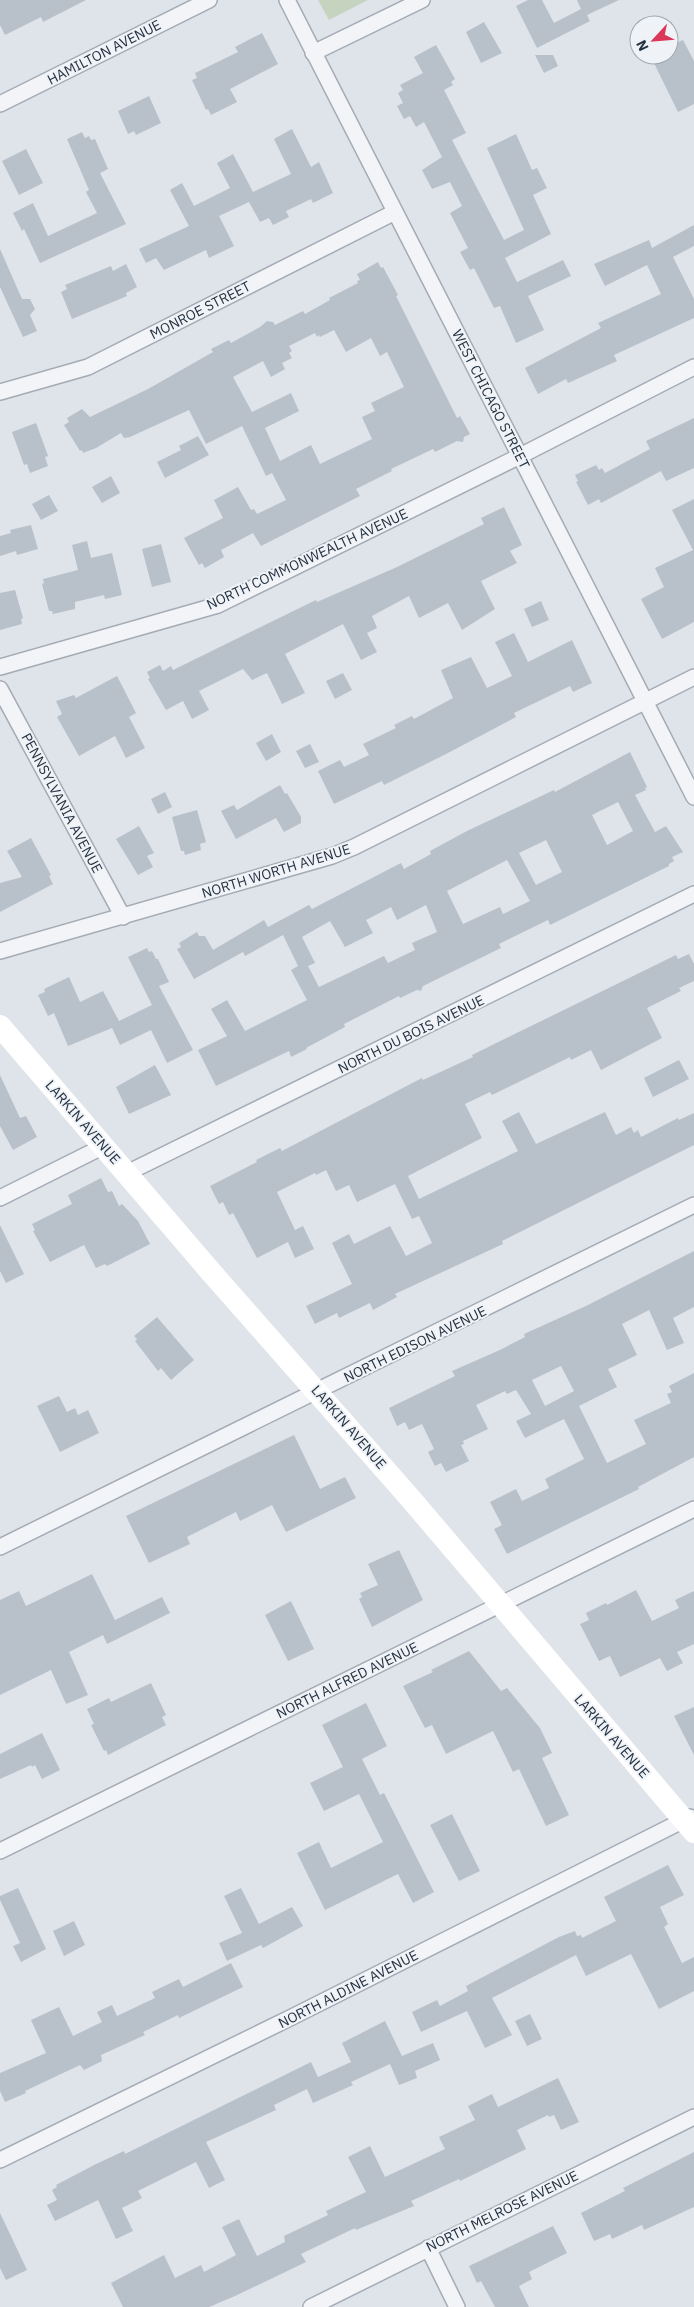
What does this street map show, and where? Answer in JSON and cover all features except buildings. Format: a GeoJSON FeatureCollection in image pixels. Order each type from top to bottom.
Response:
{"type":"FeatureCollection","features":[{"type":"Feature","properties":{"kind":"main road","name":"LARKIN AVENUE"},"geometry":{"type":"LineString","coordinates":[[0,1026],[211,1272],[410,1498],[500,1605],[691,1822]]}},
{"type":"Feature","properties":{"kind":"street","name":"HAMILTON AVENUE"},"geometry":{"type":"LineString","coordinates":[[0,104],[208,0]]}},
{"type":"Feature","properties":{"kind":"street","name":"WEST CHICAGO STREET"},"geometry":{"type":"LineString","coordinates":[[287,0],[694,797]]}},
{"type":"Feature","properties":{"kind":"street"},"geometry":{"type":"LineString","coordinates":[[313,53],[422,0]]}},
{"type":"Feature","properties":{"kind":"street","name":"MONROE STREET"},"geometry":{"type":"LineString","coordinates":[[0,392],[88,367],[395,212]]}},
{"type":"Feature","properties":{"kind":"street","name":"NORTH COMMONWEALTH AVENUE"},"geometry":{"type":"LineString","coordinates":[[0,667],[218,605],[520,456],[694,367]]}},
{"type":"Feature","properties":{"kind":"street","name":"NORTH WORTH AVENUE"},"geometry":{"type":"LineString","coordinates":[[0,951],[332,856],[694,677]]}},
{"type":"Feature","properties":{"kind":"street","name":"PENNSYLVANIA AVENUE"},"geometry":{"type":"LineString","coordinates":[[0,689],[123,917]]}},
{"type":"Feature","properties":{"kind":"street","name":"NORTH DU BOIS AVENUE"},"geometry":{"type":"LineString","coordinates":[[127,1173],[694,894]]}},
{"type":"Feature","properties":{"kind":"street"},"geometry":{"type":"LineString","coordinates":[[0,1198],[104,1146]]}},
{"type":"Feature","properties":{"kind":"street","name":"NORTH EDISON AVENUE"},"geometry":{"type":"LineString","coordinates":[[0,1547],[318,1392],[694,1205]]}},
{"type":"Feature","properties":{"kind":"street","name":"NORTH ALFRED AVENUE"},"geometry":{"type":"LineString","coordinates":[[0,1851],[694,1509]]}},
{"type":"Feature","properties":{"kind":"street","name":"NORTH ALDINE AVENUE"},"geometry":{"type":"LineString","coordinates":[[0,2160],[691,1822]]}},
{"type":"Feature","properties":{"kind":"street","name":"NORTH MELROSE AVENUE"},"geometry":{"type":"LineString","coordinates":[[311,2307],[694,2117]]}},
{"type":"Feature","properties":{"kind":"street"},"geometry":{"type":"LineString","coordinates":[[428,2248],[457,2307]]}},
{"type":"Feature","properties":{"kind":"green space"},"geometry":{"type":"Polygon","coordinates":[[[318,0],[368,0],[329,20],[318,0]]]}}]}
